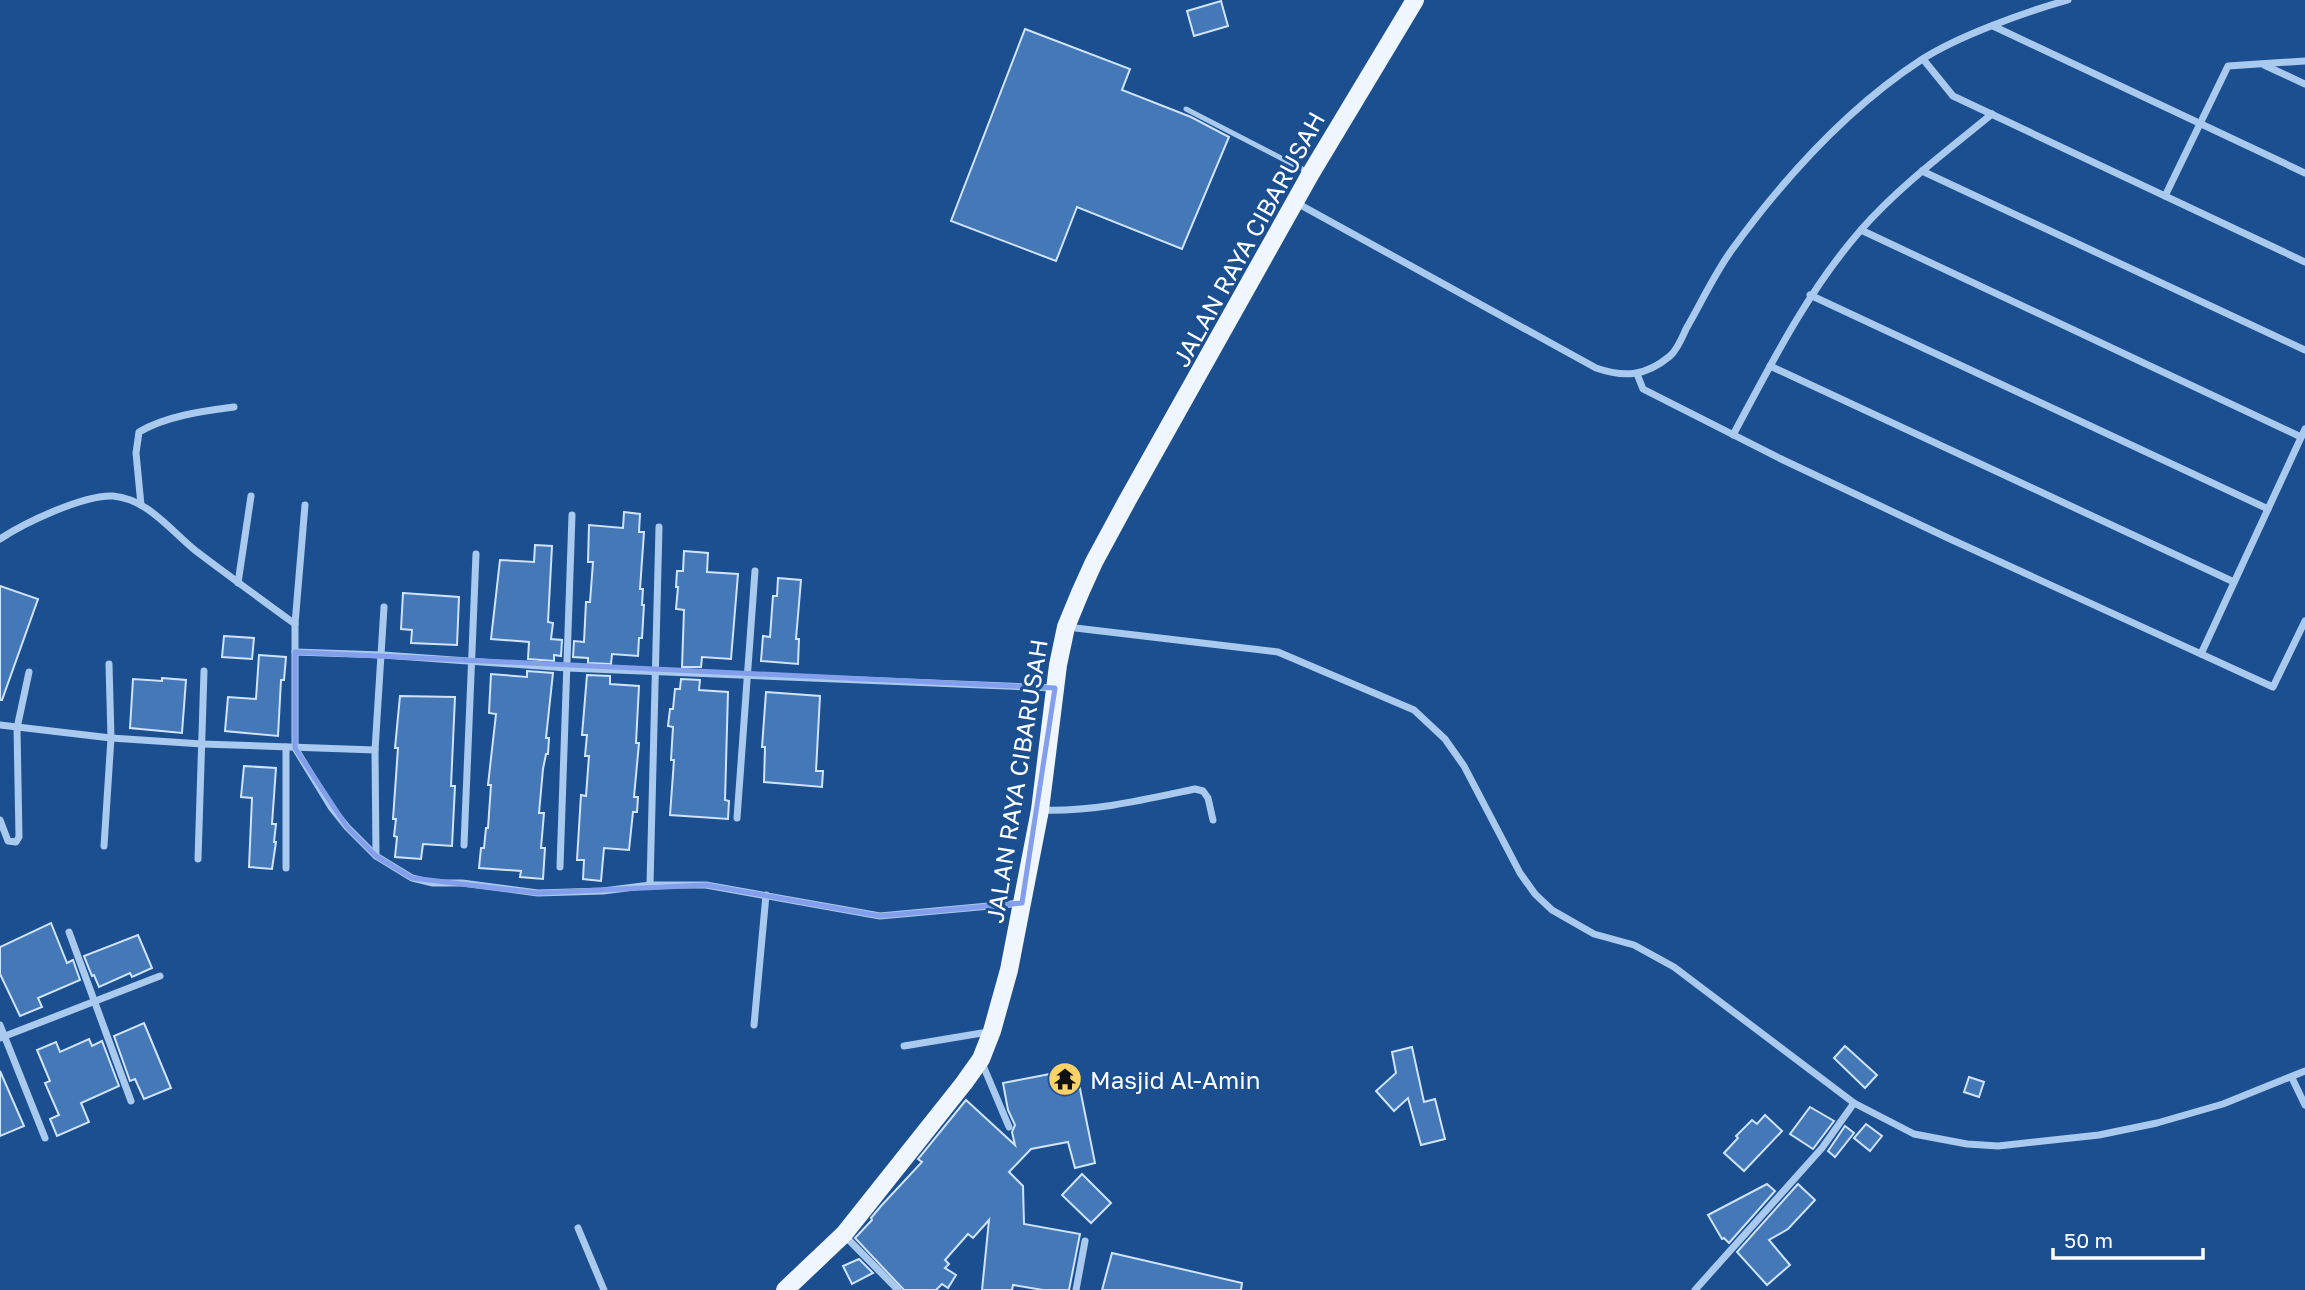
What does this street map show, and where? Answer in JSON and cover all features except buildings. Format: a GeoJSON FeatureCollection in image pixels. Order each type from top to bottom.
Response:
{"type":"FeatureCollection","features":[{"type":"Feature","properties":{"kind":"main road","name":"JALAN RAYA CIBARUSAH"},"geometry":{"type":"LineString","coordinates":[[785,1290],[844,1234],[981,1059],[1009,970],[1040,810],[1055,688],[1066,627],[1094,562],[1311,173],[1415,0]]}},
{"type":"Feature","properties":{"kind":"street"},"geometry":{"type":"LineString","coordinates":[[1295,202],[1596,368],[1613,374],[1637,374],[1672,354],[1729,253],[1787,179],[1884,87],[1923,59],[1993,26],[2068,0]]}},
{"type":"Feature","properties":{"kind":"street"},"geometry":{"type":"LineString","coordinates":[[1993,26],[2305,173]]}},
{"type":"Feature","properties":{"kind":"street"},"geometry":{"type":"LineString","coordinates":[[1923,59],[1953,96],[2305,262]]}},
{"type":"Feature","properties":{"kind":"street"},"geometry":{"type":"LineString","coordinates":[[2165,196],[2228,66],[2305,61]]}},
{"type":"Feature","properties":{"kind":"street"},"geometry":{"type":"LineString","coordinates":[[2261,64],[2305,84]]}},
{"type":"Feature","properties":{"kind":"street"},"geometry":{"type":"LineString","coordinates":[[1733,435],[1810,295],[1861,230],[1922,172],[1992,114]]}},
{"type":"Feature","properties":{"kind":"street"},"geometry":{"type":"LineString","coordinates":[[1922,172],[2305,350]]}},
{"type":"Feature","properties":{"kind":"street"},"geometry":{"type":"LineString","coordinates":[[1861,230],[2303,433],[2201,654]]}},
{"type":"Feature","properties":{"kind":"street"},"geometry":{"type":"LineString","coordinates":[[1810,295],[2268,509]]}},
{"type":"Feature","properties":{"kind":"street"},"geometry":{"type":"LineString","coordinates":[[1770,366],[2234,582]]}},
{"type":"Feature","properties":{"kind":"street"},"geometry":{"type":"LineString","coordinates":[[1637,374],[1643,389],[1733,435],[1948,538],[2273,687],[2305,621]]}},
{"type":"Feature","properties":{"kind":"street"},"geometry":{"type":"LineString","coordinates":[[141,505],[136,453],[139,432],[185,415],[234,407]]}},
{"type":"Feature","properties":{"kind":"street"},"geometry":{"type":"LineString","coordinates":[[238,583],[251,496]]}},
{"type":"Feature","properties":{"kind":"street"},"geometry":{"type":"LineString","coordinates":[[0,539],[35,517],[100,497],[121,497],[141,505],[238,583],[295,624]]}},
{"type":"Feature","properties":{"kind":"street"},"geometry":{"type":"LineString","coordinates":[[305,505],[295,624],[295,748],[331,807],[376,856],[412,878],[433,883],[462,883],[538,893],[706,884],[880,916],[1022,903]]}},
{"type":"Feature","properties":{"kind":"street"},"geometry":{"type":"LineString","coordinates":[[561,867],[572,515]]}},
{"type":"Feature","properties":{"kind":"street"},"geometry":{"type":"LineString","coordinates":[[650,885],[659,527]]}},
{"type":"Feature","properties":{"kind":"street"},"geometry":{"type":"LineString","coordinates":[[464,845],[476,554]]}},
{"type":"Feature","properties":{"kind":"street"},"geometry":{"type":"LineString","coordinates":[[737,818],[755,571]]}},
{"type":"Feature","properties":{"kind":"street"},"geometry":{"type":"LineString","coordinates":[[376,856],[375,750],[384,607]]}},
{"type":"Feature","properties":{"kind":"street"},"geometry":{"type":"LineString","coordinates":[[1066,627],[1278,652],[1414,709],[1445,739],[1464,766],[1520,873],[1544,902],[1575,925],[1594,934],[1634,945],[1674,967],[1854,1103],[1914,1134],[1955,1143],[1998,1146],[2099,1135],[2157,1123],[2223,1104],[2305,1071]]}},
{"type":"Feature","properties":{"kind":"street"},"geometry":{"type":"LineString","coordinates":[[295,652],[473,660],[566,668],[1055,688]]}},
{"type":"Feature","properties":{"kind":"street"},"geometry":{"type":"LineString","coordinates":[[104,846],[111,738],[109,664]]}},
{"type":"Feature","properties":{"kind":"street"},"geometry":{"type":"LineString","coordinates":[[198,859],[204,671]]}},
{"type":"Feature","properties":{"kind":"street"},"geometry":{"type":"LineString","coordinates":[[0,820],[9,841],[16,842],[19,836],[17,729],[29,672]]}},
{"type":"Feature","properties":{"kind":"street"},"geometry":{"type":"LineString","coordinates":[[0,725],[111,738],[375,750]]}},
{"type":"Feature","properties":{"kind":"street"},"geometry":{"type":"LineString","coordinates":[[286,747],[286,868]]}},
{"type":"Feature","properties":{"kind":"street"},"geometry":{"type":"LineString","coordinates":[[1040,810],[1081,811],[1195,789],[1203,791],[1208,797],[1213,820]]}},
{"type":"Feature","properties":{"kind":"street"},"geometry":{"type":"LineString","coordinates":[[754,1025],[766,895]]}},
{"type":"Feature","properties":{"kind":"street"},"geometry":{"type":"LineString","coordinates":[[69,932],[131,1101]]}},
{"type":"Feature","properties":{"kind":"street"},"geometry":{"type":"LineString","coordinates":[[2,1037],[160,976]]}},
{"type":"Feature","properties":{"kind":"street"},"geometry":{"type":"LineString","coordinates":[[0,1025],[2,1037],[45,1138]]}},
{"type":"Feature","properties":{"kind":"street"},"geometry":{"type":"LineString","coordinates":[[904,1046],[992,1031]]}},
{"type":"Feature","properties":{"kind":"street"},"geometry":{"type":"LineString","coordinates":[[981,1059],[1009,1127]]}},
{"type":"Feature","properties":{"kind":"street"},"geometry":{"type":"LineString","coordinates":[[2292,1078],[2305,1105]]}},
{"type":"Feature","properties":{"kind":"street"},"geometry":{"type":"LineString","coordinates":[[1695,1290],[1822,1148],[1854,1103]]}},
{"type":"Feature","properties":{"kind":"street"},"geometry":{"type":"LineString","coordinates":[[578,1228],[604,1290]]}},
{"type":"Feature","properties":{"kind":"street"},"geometry":{"type":"LineString","coordinates":[[844,1234],[898,1290]]}},
{"type":"Feature","properties":{"kind":"street"},"geometry":{"type":"LineString","coordinates":[[1076,1290],[1085,1241]]}},
{"type":"Feature","properties":{"kind":"lane"},"geometry":{"type":"LineString","coordinates":[[1186,109],[1311,173]]}},
{"type":"Feature","properties":{"kind":"highlighted area"},"geometry":{"type":"Polygon","coordinates":[[[295,652],[1055,688],[1022,903],[880,916],[706,885],[538,893],[412,878],[376,856],[347,827],[295,748],[295,652]]]}},
{"type":"Feature","properties":{"kind":"place","name":"Masjid Al-Amin"},"geometry":{"type":"Point","coordinates":[1065,1079]}}]}
